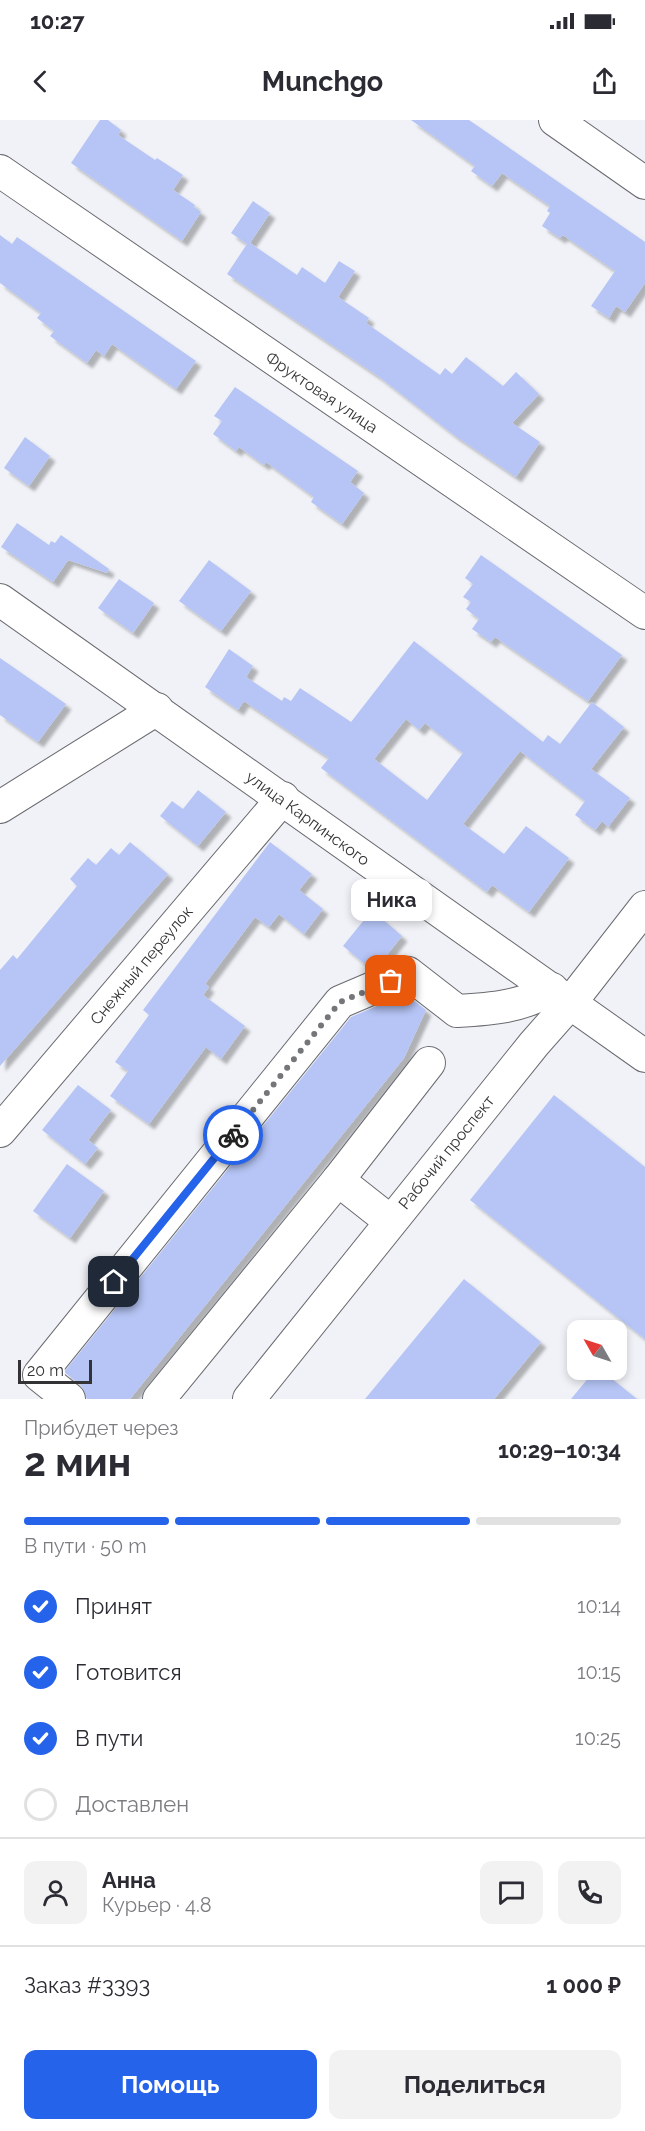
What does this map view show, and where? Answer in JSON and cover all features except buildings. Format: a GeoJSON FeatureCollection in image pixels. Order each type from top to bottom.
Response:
{"type":"FeatureCollection","features":[{"type":"Feature","properties":{"kind":"street"},"geometry":{"type":"LineString","coordinates":[[555,120],[645,183]]}},
{"type":"Feature","properties":{"kind":"street","name":"Фруктовая улица"},"geometry":{"type":"LineString","coordinates":[[0,171],[645,613]]}},
{"type":"Feature","properties":{"kind":"street","name":"улица Карпинского"},"geometry":{"type":"LineString","coordinates":[[0,600],[157,709],[388,876],[562,995],[645,1056]]}},
{"type":"Feature","properties":{"kind":"street"},"geometry":{"type":"LineString","coordinates":[[0,807],[157,709]]}},
{"type":"Feature","properties":{"kind":"street","name":"Снежный переулок"},"geometry":{"type":"LineString","coordinates":[[0,1131],[282,798]]}},
{"type":"Feature","properties":{"kind":"street","name":"Рабочий проспект"},"geometry":{"type":"LineString","coordinates":[[249,1399],[534,1044],[562,995],[645,907]]}},
{"type":"Feature","properties":{"kind":"street"},"geometry":{"type":"LineString","coordinates":[[69,1399],[39,1375],[340,1002],[408,973],[457,1011],[486,1010],[562,995]]}},
{"type":"Feature","properties":{"kind":"street"},"geometry":{"type":"LineString","coordinates":[[159,1399],[338,1180],[429,1063]]}},
{"type":"Feature","properties":{"kind":"street"},"geometry":{"type":"LineString","coordinates":[[338,1180],[390,1221]]}},
{"type":"Feature","properties":{"kind":"way so far"},"geometry":{"type":"LineString","coordinates":[[233,1135],[340,1002],[391,981]]}},
{"type":"Feature","properties":{"kind":"place","name":"Ника"},"geometry":{"type":"Point","coordinates":[391,981]}},
{"type":"Feature","properties":{"kind":"route"},"geometry":{"type":"LineString","coordinates":[[114,1282],[233,1135]]}}]}
